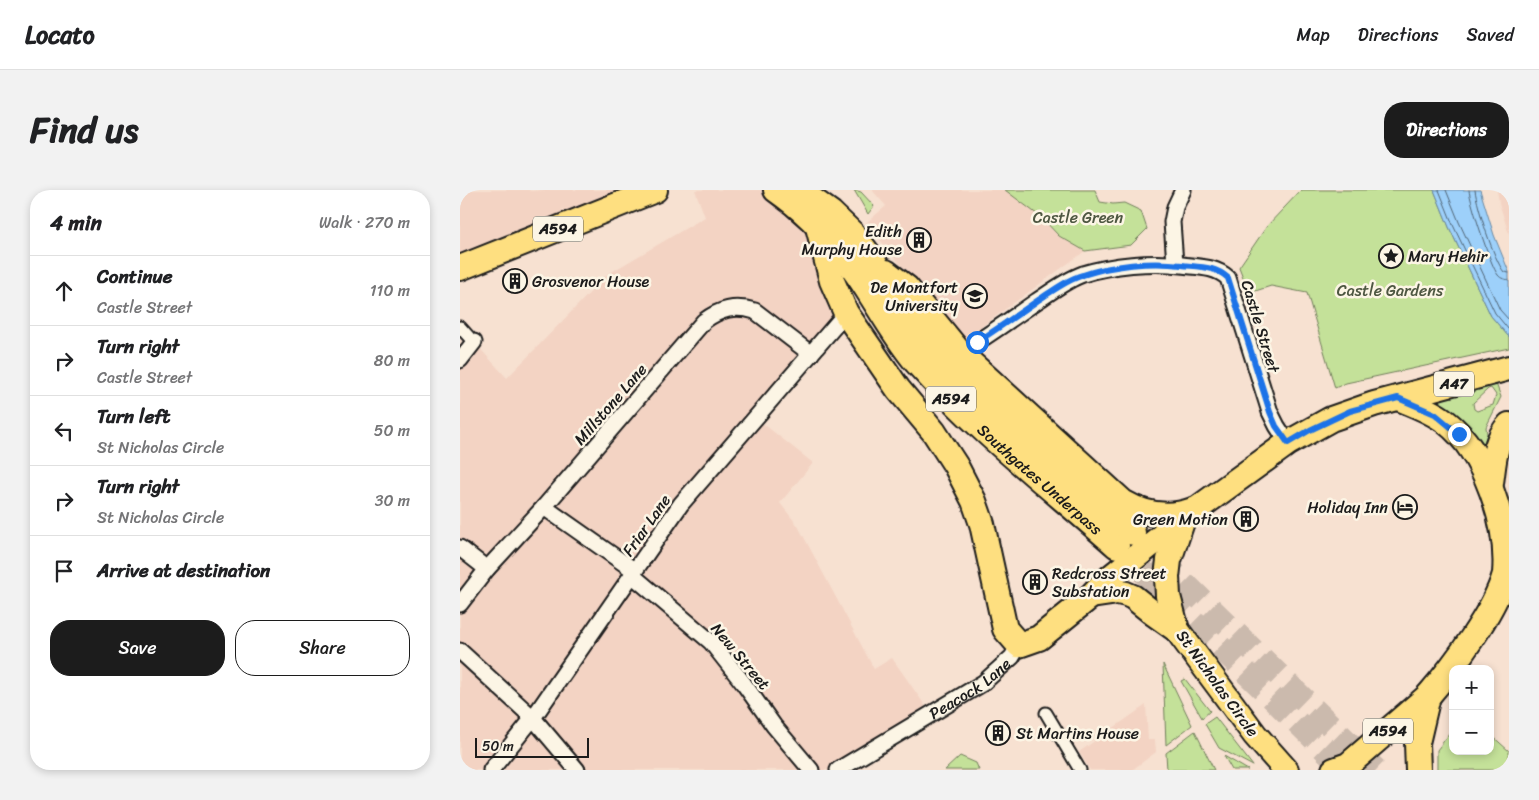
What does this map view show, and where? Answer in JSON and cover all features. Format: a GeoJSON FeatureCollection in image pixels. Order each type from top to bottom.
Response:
{"type":"FeatureCollection","features":[{"type":"Feature","properties":{"kind":"main road","name":"A594"},"geometry":{"type":"LineString","coordinates":[[460,268],[655,190]]}},
{"type":"Feature","properties":{"kind":"main road","name":"A594"},"geometry":{"type":"LineString","coordinates":[[776,190],[817,223],[832,281],[846,313],[898,389],[934,432],[956,466],[974,502],[982,524],[1004,628],[1019,645]]}},
{"type":"Feature","properties":{"kind":"main road","name":"A594"},"geometry":{"type":"LineString","coordinates":[[799,190],[831,213],[854,235],[875,263],[907,288],[961,354],[1123,502],[1146,513],[1190,514]]}},
{"type":"Feature","properties":{"kind":"main road","name":"Southgates Underpass"},"geometry":{"type":"LineString","coordinates":[[817,223],[859,277],[889,325],[914,360],[948,396],[1125,539],[928,350],[906,322],[875,263]]}},
{"type":"Feature","properties":{"kind":"main road","name":"A47"},"geometry":{"type":"LineString","coordinates":[[1398,398],[1509,368]]}},
{"type":"Feature","properties":{"kind":"main road","name":"A594"},"geometry":{"type":"LineString","coordinates":[[1091,596],[1102,584],[1190,514],[1288,443],[1317,426],[1350,411],[1398,398],[1435,414],[1470,446],[1491,483],[1503,513],[1508,538],[1509,560],[1500,590],[1491,607],[1464,649],[1428,696],[1343,768]]}},
{"type":"Feature","properties":{"kind":"main road"},"geometry":{"type":"LineString","coordinates":[[1491,483],[1495,451],[1502,433],[1509,425]]}},
{"type":"Feature","properties":{"kind":"main road","name":"St Nicholas Circle"},"geometry":{"type":"LineString","coordinates":[[1190,514],[1169,560],[1167,577],[1168,596],[1177,630],[1255,735],[1286,770]]}},
{"type":"Feature","properties":{"kind":"main road"},"geometry":{"type":"LineString","coordinates":[[1091,596],[1118,592],[1126,594],[1133,597],[1177,630]]}},
{"type":"Feature","properties":{"kind":"main road","name":"Peacock Lane"},"geometry":{"type":"LineString","coordinates":[[1019,645],[1039,638],[1091,596]]}},
{"type":"Feature","properties":{"kind":"main road","name":"A594"},"geometry":{"type":"LineString","coordinates":[[1418,770],[1417,743],[1428,696]]}},
{"type":"Feature","properties":{"kind":"street"},"geometry":{"type":"LineString","coordinates":[[1175,264],[1172,222],[1183,190]]}},
{"type":"Feature","properties":{"kind":"street","name":"Castle Street"},"geometry":{"type":"LineString","coordinates":[[977,342],[1059,286],[1082,275],[1123,266],[1175,264],[1213,269],[1221,272],[1228,278],[1270,412],[1276,426],[1288,443]]}},
{"type":"Feature","properties":{"kind":"street","name":"Millstone Lane"},"geometry":{"type":"LineString","coordinates":[[460,604],[487,569],[544,507],[704,321],[715,313],[734,308],[755,311],[811,354]]}},
{"type":"Feature","properties":{"kind":"street","name":"Friar Lane"},"geometry":{"type":"LineString","coordinates":[[491,770],[533,718],[681,504],[846,313]]}},
{"type":"Feature","properties":{"kind":"street"},"geometry":{"type":"LineString","coordinates":[[460,327],[472,339],[460,360]]}},
{"type":"Feature","properties":{"kind":"street","name":"New Street"},"geometry":{"type":"LineString","coordinates":[[544,507],[633,573],[711,642],[774,726],[811,770]]}},
{"type":"Feature","properties":{"kind":"street"},"geometry":{"type":"LineString","coordinates":[[460,548],[487,569]]}},
{"type":"Feature","properties":{"kind":"street","name":"Peacock Lane"},"geometry":{"type":"LineString","coordinates":[[838,770],[984,683],[1012,657],[1019,645]]}},
{"type":"Feature","properties":{"kind":"street"},"geometry":{"type":"LineString","coordinates":[[460,651],[533,718],[577,770]]}},
{"type":"Feature","properties":{"kind":"street"},"geometry":{"type":"LineString","coordinates":[[1046,713],[1080,770]]}},
{"type":"Feature","properties":{"kind":"shaded area"},"geometry":{"type":"Polygon","coordinates":[[[460,190],[629,190],[565,216],[562,206],[563,212],[460,253],[460,190]]]}},
{"type":"Feature","properties":{"kind":"shaded area"},"geometry":{"type":"Polygon","coordinates":[[[695,190],[776,190],[793,202],[846,313],[756,418],[813,463],[780,503],[798,526],[874,669],[892,658],[931,714],[838,770],[460,770],[460,360],[474,342],[507,378],[608,274],[705,217],[695,190]]]}},
{"type":"Feature","properties":{"kind":"shaded area","name":"De Montfort University"},"geometry":{"type":"Polygon","coordinates":[[[872,190],[1005,190],[1042,218],[1059,236],[1085,251],[963,340],[866,223],[886,206],[872,190]]]}},
{"type":"Feature","properties":{"kind":"shaded area"},"geometry":{"type":"Polygon","coordinates":[[[1497,190],[1509,190],[1509,234],[1499,203],[1497,190]]]}},
{"type":"Feature","properties":{"kind":"shaded area"},"geometry":{"type":"Polygon","coordinates":[[[1146,705],[1148,740],[1155,740],[1156,752],[1132,770],[1090,770],[1079,752],[1146,705]]]}},
{"type":"Feature","properties":{"kind":"green space"},"geometry":{"type":"Polygon","coordinates":[[[854,190],[861,192],[874,206],[868,214],[854,190]]]}},
{"type":"Feature","properties":{"kind":"green space","name":"Castle Green"},"geometry":{"type":"Polygon","coordinates":[[[1005,190],[1095,190],[1100,202],[1124,203],[1141,211],[1147,229],[1131,245],[1085,251],[1059,236],[1042,218],[1005,190]]]}},
{"type":"Feature","properties":{"kind":"green space","name":"Castle Gardens"},"geometry":{"type":"Polygon","coordinates":[[[1301,190],[1434,190],[1449,227],[1491,316],[1509,337],[1509,348],[1346,383],[1335,388],[1307,293],[1271,286],[1249,293],[1239,267],[1267,226],[1301,190]]]}},
{"type":"Feature","properties":{"kind":"green space"},"geometry":{"type":"Polygon","coordinates":[[[1495,381],[1501,397],[1486,427],[1487,434],[1483,445],[1463,424],[1428,396],[1495,381]],[[1491,388],[1488,389],[1473,403],[1474,409],[1477,411],[1493,405],[1496,395],[1491,388]]]}},
{"type":"Feature","properties":{"kind":"green space"},"geometry":{"type":"Polygon","coordinates":[[[1163,664],[1192,725],[1166,745],[1163,664]]]}},
{"type":"Feature","properties":{"kind":"green space"},"geometry":{"type":"Polygon","coordinates":[[[1185,679],[1210,711],[1202,718],[1181,681],[1185,679]]]}},
{"type":"Feature","properties":{"kind":"green space"},"geometry":{"type":"Polygon","coordinates":[[[1215,717],[1253,766],[1219,748],[1205,724],[1215,717]]]}},
{"type":"Feature","properties":{"kind":"green space"},"geometry":{"type":"Polygon","coordinates":[[[1195,731],[1214,770],[1167,770],[1166,753],[1195,731]]]}},
{"type":"Feature","properties":{"kind":"green space"},"geometry":{"type":"Polygon","coordinates":[[[1449,734],[1449,755],[1494,755],[1494,738],[1509,751],[1509,770],[1437,770],[1437,750],[1449,734]]]}},
{"type":"Feature","properties":{"kind":"green space"},"geometry":{"type":"Polygon","coordinates":[[[960,756],[976,763],[979,770],[945,770],[960,756]]]}},
{"type":"Feature","properties":{"kind":"green space"},"geometry":{"type":"Polygon","coordinates":[[[1224,756],[1248,770],[1232,770],[1224,756]]]}},
{"type":"Feature","properties":{"kind":"water"},"geometry":{"type":"Polygon","coordinates":[[[1434,190],[1480,190],[1494,235],[1509,272],[1509,337],[1491,316],[1449,227],[1434,190]]]}},
{"type":"Feature","properties":{"kind":"tunnel"},"geometry":{"type":"LineString","coordinates":[[1133,533],[1376,770]]}},
{"type":"Feature","properties":{"kind":"tunnel"},"geometry":{"type":"LineString","coordinates":[[1117,546],[1346,770]]}},
{"type":"Feature","properties":{"kind":"place","name":"Edith Murphy House"},"geometry":{"type":"Point","coordinates":[919,240]}},
{"type":"Feature","properties":{"kind":"place","name":"Mary Hehir"},"geometry":{"type":"Point","coordinates":[1391,256]}},
{"type":"Feature","properties":{"kind":"place","name":"Grosvenor House"},"geometry":{"type":"Point","coordinates":[515,281]}},
{"type":"Feature","properties":{"kind":"place","name":"De Montfort University"},"geometry":{"type":"Point","coordinates":[975,296]}},
{"type":"Feature","properties":{"kind":"place","name":"Holiday Inn"},"geometry":{"type":"Point","coordinates":[1405,507]}},
{"type":"Feature","properties":{"kind":"place","name":"Green Motion"},"geometry":{"type":"Point","coordinates":[1246,519]}},
{"type":"Feature","properties":{"kind":"place","name":"Redcross Street Substation"},"geometry":{"type":"Point","coordinates":[1035,582]}},
{"type":"Feature","properties":{"kind":"place","name":"St Martins House"},"geometry":{"type":"Point","coordinates":[998,733]}},
{"type":"Feature","properties":{"kind":"route"},"geometry":{"type":"LineString","coordinates":[[977,342],[1059,286],[1082,275],[1123,266],[1153,264],[1175,264],[1213,269],[1221,272],[1228,278],[1262,390],[1276,426],[1288,443],[1331,419],[1350,411],[1398,398],[1435,414],[1459,434]]}}]}
